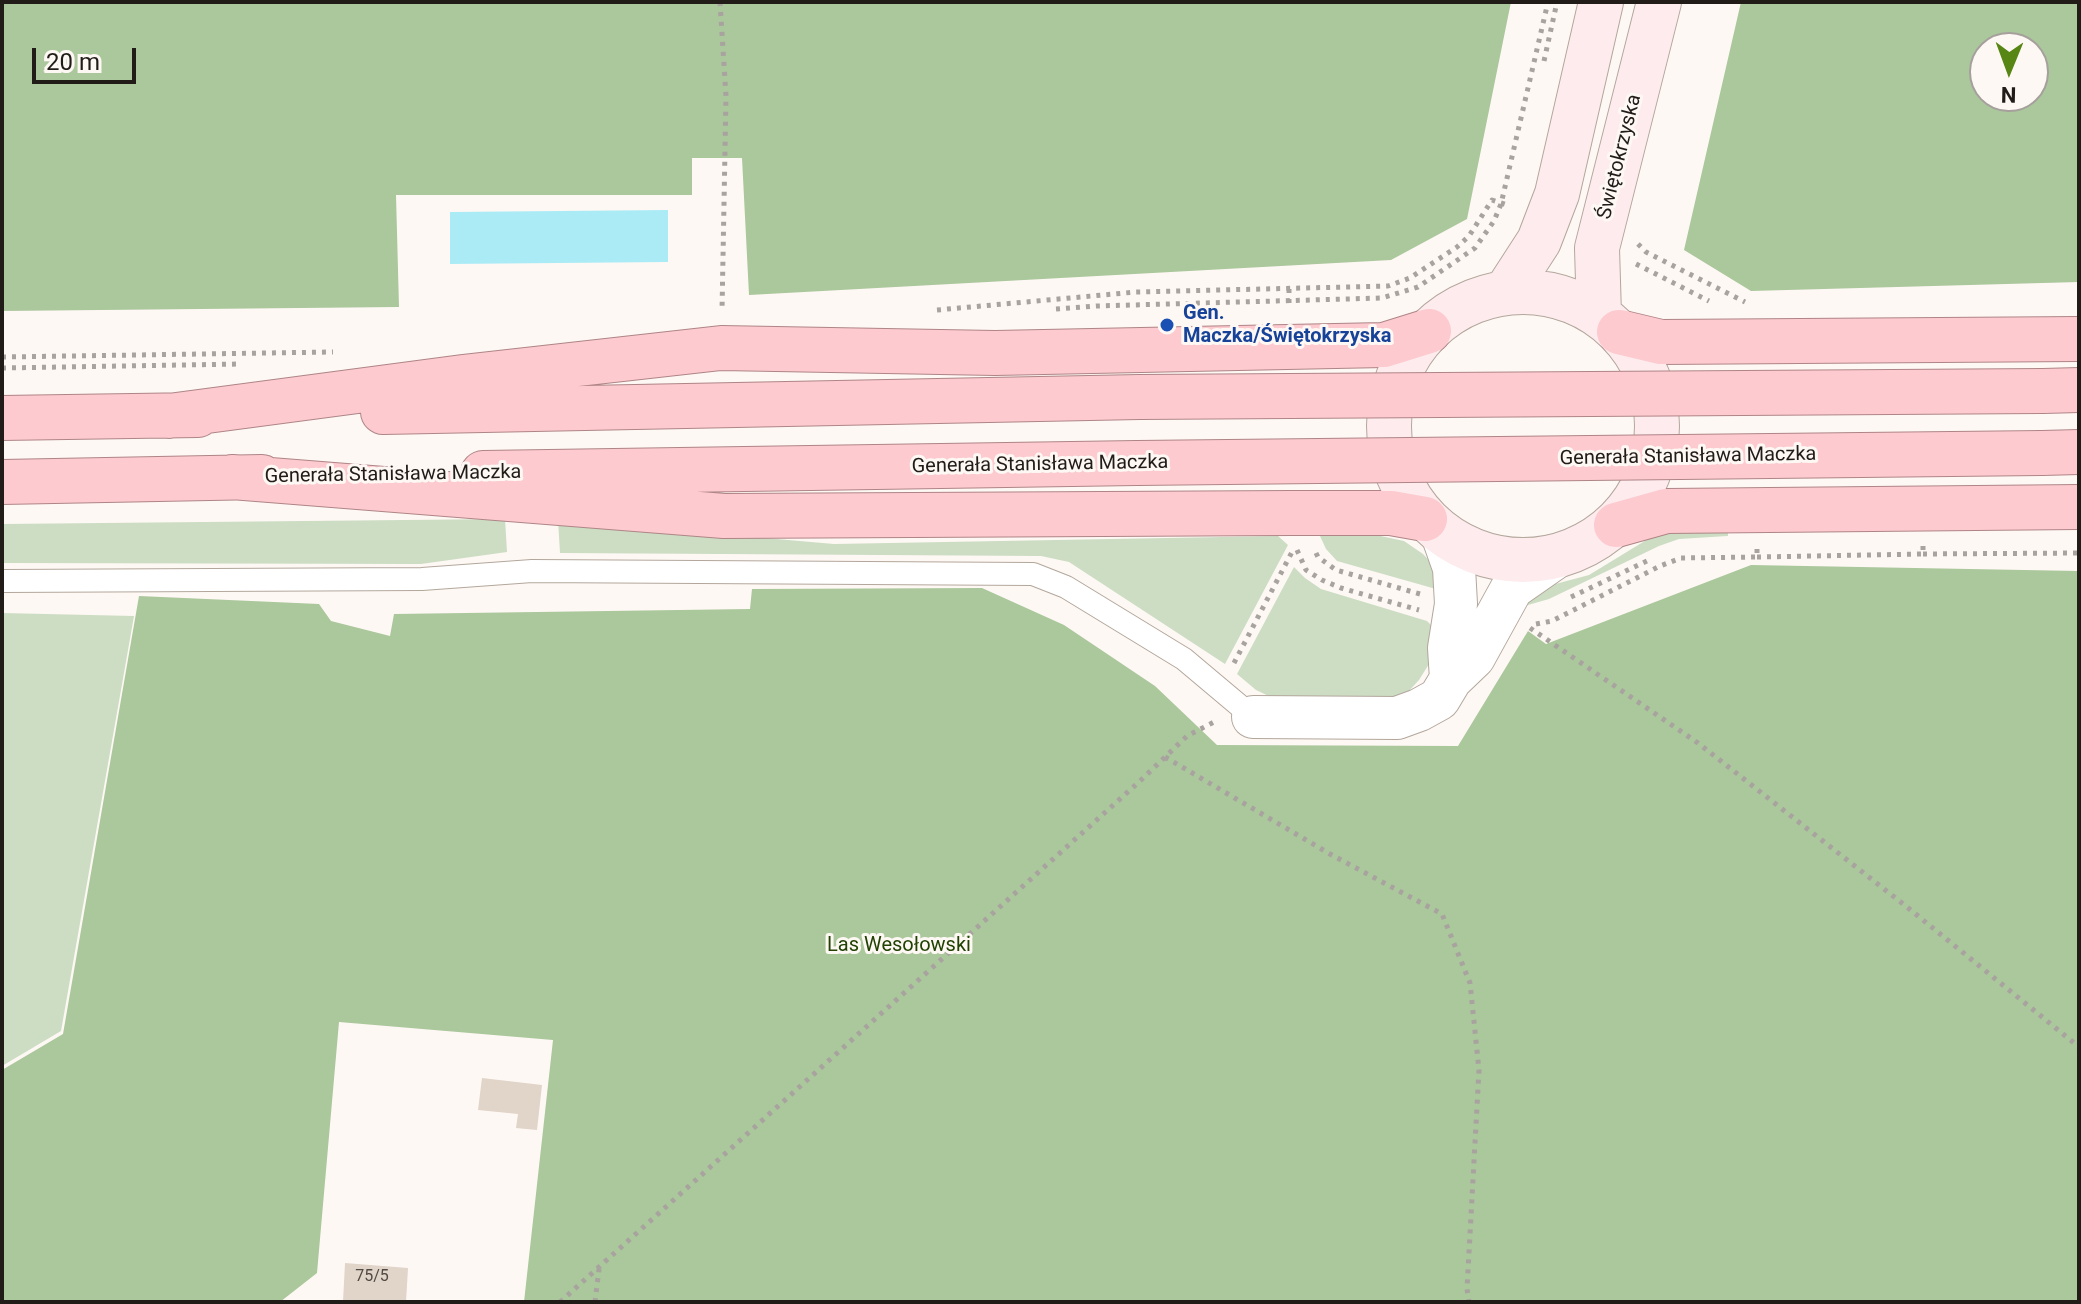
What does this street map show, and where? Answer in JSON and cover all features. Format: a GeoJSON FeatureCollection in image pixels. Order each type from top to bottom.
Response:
{"type":"FeatureCollection","features":[{"type":"Feature","properties":{"kind":"highway"},"geometry":{"type":"LineString","coordinates":[[1609,323],[1661,342],[2079,339]]}},
{"type":"Feature","properties":{"kind":"highway"},"geometry":{"type":"LineString","coordinates":[[169,416],[390,386],[721,348],[995,353],[1369,346],[1384,345],[1429,331]]}},
{"type":"Feature","properties":{"kind":"highway"},"geometry":{"type":"LineString","coordinates":[[2,418],[1140,397],[2061,390]]}},
{"type":"Feature","properties":{"kind":"highway","name":"Generała Stanisława Maczka"},"geometry":{"type":"LineString","coordinates":[[2,482],[1137,463],[2061,452]]}},
{"type":"Feature","properties":{"kind":"highway"},"geometry":{"type":"LineString","coordinates":[[232,477],[724,516],[1391,513],[1433,527]]}},
{"type":"Feature","properties":{"kind":"highway"},"geometry":{"type":"LineString","coordinates":[[1616,525],[1666,511],[2079,507]]}},
{"type":"Feature","properties":{"kind":"main road"},"geometry":{"type":"LineString","coordinates":[[1506,292],[1539,241],[1557,194],[1601,2]]}},
{"type":"Feature","properties":{"kind":"main road","name":"Świętokrzyska"},"geometry":{"type":"LineString","coordinates":[[1609,323],[1597,248],[1659,2]]}},
{"type":"Feature","properties":{"kind":"main road"},"geometry":{"type":"LineString","coordinates":[[1491,294],[1551,295],[1580,305],[1609,323],[1632,346],[1649,376],[1659,429],[1655,455],[1642,491],[1616,525],[1586,546],[1555,558],[1519,561],[1469,551],[1433,527],[1409,498],[1395,469],[1388,428],[1391,401],[1410,353],[1429,331],[1463,306],[1491,294]]}},
{"type":"Feature","properties":{"kind":"street"},"geometry":{"type":"LineString","coordinates":[[1433,527],[1454,568],[1456,604],[1449,648],[1451,679]]}},
{"type":"Feature","properties":{"kind":"street"},"geometry":{"type":"LineString","coordinates":[[1253,717],[1397,718],[1419,710],[1439,699],[1451,679],[1474,657],[1512,588],[1555,558]]}},
{"type":"Feature","properties":{"kind":"lane"},"geometry":{"type":"LineString","coordinates":[[2,581],[422,579],[532,571],[1033,574],[1066,587],[1184,659],[1253,717]]}},
{"type":"Feature","properties":{"kind":"path"},"geometry":{"type":"LineString","coordinates":[[720,2],[726,96],[721,348]]}},
{"type":"Feature","properties":{"kind":"path"},"geometry":{"type":"LineString","coordinates":[[1096,306],[1382,298],[1418,287],[1465,257],[1486,235],[1501,204],[1548,2]]}},
{"type":"Feature","properties":{"kind":"path"},"geometry":{"type":"LineString","coordinates":[[1221,688],[1296,544]]}},
{"type":"Feature","properties":{"kind":"path"},"geometry":{"type":"LineString","coordinates":[[1923,554],[2079,553]]}},
{"type":"Feature","properties":{"kind":"path"},"geometry":{"type":"LineString","coordinates":[[1527,626],[1698,743],[2079,1047]]}},
{"type":"Feature","properties":{"kind":"path"},"geometry":{"type":"LineString","coordinates":[[560,1302],[1187,736],[1202,726],[1220,720],[1253,717]]}},
{"type":"Feature","properties":{"kind":"path"},"geometry":{"type":"LineString","coordinates":[[1165,757],[1330,854],[1442,914],[1470,983],[1479,1070],[1467,1289],[1469,1302]]}},
{"type":"Feature","properties":{"kind":"path"},"geometry":{"type":"LineString","coordinates":[[595,1302],[599,1269]]}},
{"type":"Feature","properties":{"kind":"green space"},"geometry":{"type":"Polygon","coordinates":[[[2,2],[1511,2],[1467,219],[1391,260],[749,295],[742,158],[692,158],[692,195],[396,195],[399,307],[2,311],[2,2]]]}},
{"type":"Feature","properties":{"kind":"green space"},"geometry":{"type":"Polygon","coordinates":[[[1741,2],[2079,2],[2079,282],[1751,291],[1684,250],[1741,2]]]}},
{"type":"Feature","properties":{"kind":"green space"},"geometry":{"type":"Polygon","coordinates":[[[505,519],[507,552],[421,564],[2,563],[2,524],[505,519]]]}},
{"type":"Feature","properties":{"kind":"green space"},"geometry":{"type":"Polygon","coordinates":[[[558,520],[834,544],[1278,536],[1288,545],[1225,664],[1069,562],[1041,556],[560,553],[558,520]]]}},
{"type":"Feature","properties":{"kind":"green space"},"geometry":{"type":"Polygon","coordinates":[[[1728,530],[1728,536],[1679,539],[1659,546],[1549,599],[1521,607],[1548,586],[1589,575],[1663,533],[1728,530]]]}},
{"type":"Feature","properties":{"kind":"green space"},"geometry":{"type":"Polygon","coordinates":[[[1376,535],[1404,541],[1423,554],[1436,568],[1443,591],[1337,561],[1320,536],[1376,535]]]}},
{"type":"Feature","properties":{"kind":"green space","name":"Las Wesołowski"},"geometry":{"type":"Polygon","coordinates":[[[1751,565],[2079,571],[2079,1302],[524,1302],[553,1040],[339,1022],[317,1273],[280,1302],[2,1302],[2,1070],[63,1034],[139,596],[319,604],[331,621],[390,636],[394,614],[750,609],[752,589],[982,588],[1064,625],[1155,686],[1217,745],[1458,746],[1528,631],[1546,644],[1751,565]]]}},
{"type":"Feature","properties":{"kind":"green space"},"geometry":{"type":"Polygon","coordinates":[[[1294,567],[1321,589],[1427,621],[1437,631],[1429,664],[1407,693],[1378,702],[1273,698],[1256,690],[1237,674],[1294,567]]]}},
{"type":"Feature","properties":{"kind":"green space"},"geometry":{"type":"Polygon","coordinates":[[[2,613],[134,616],[61,1031],[2,1066],[2,613]]]}},
{"type":"Feature","properties":{"kind":"water"},"geometry":{"type":"Polygon","coordinates":[[[668,210],[668,262],[450,264],[450,212],[668,210]]]}},
{"type":"Feature","properties":{"kind":"building"},"geometry":{"type":"Polygon","coordinates":[[[482,1078],[542,1085],[537,1130],[516,1128],[518,1114],[478,1110],[482,1078]]]}},
{"type":"Feature","properties":{"kind":"building"},"geometry":{"type":"Polygon","coordinates":[[[345,1263],[408,1268],[406,1302],[343,1302],[345,1263]]]}},
{"type":"Feature","properties":{"kind":"place","name":"Gen. Maczka/Świętokrzyska"},"geometry":{"type":"Point","coordinates":[1167,325]}}]}
